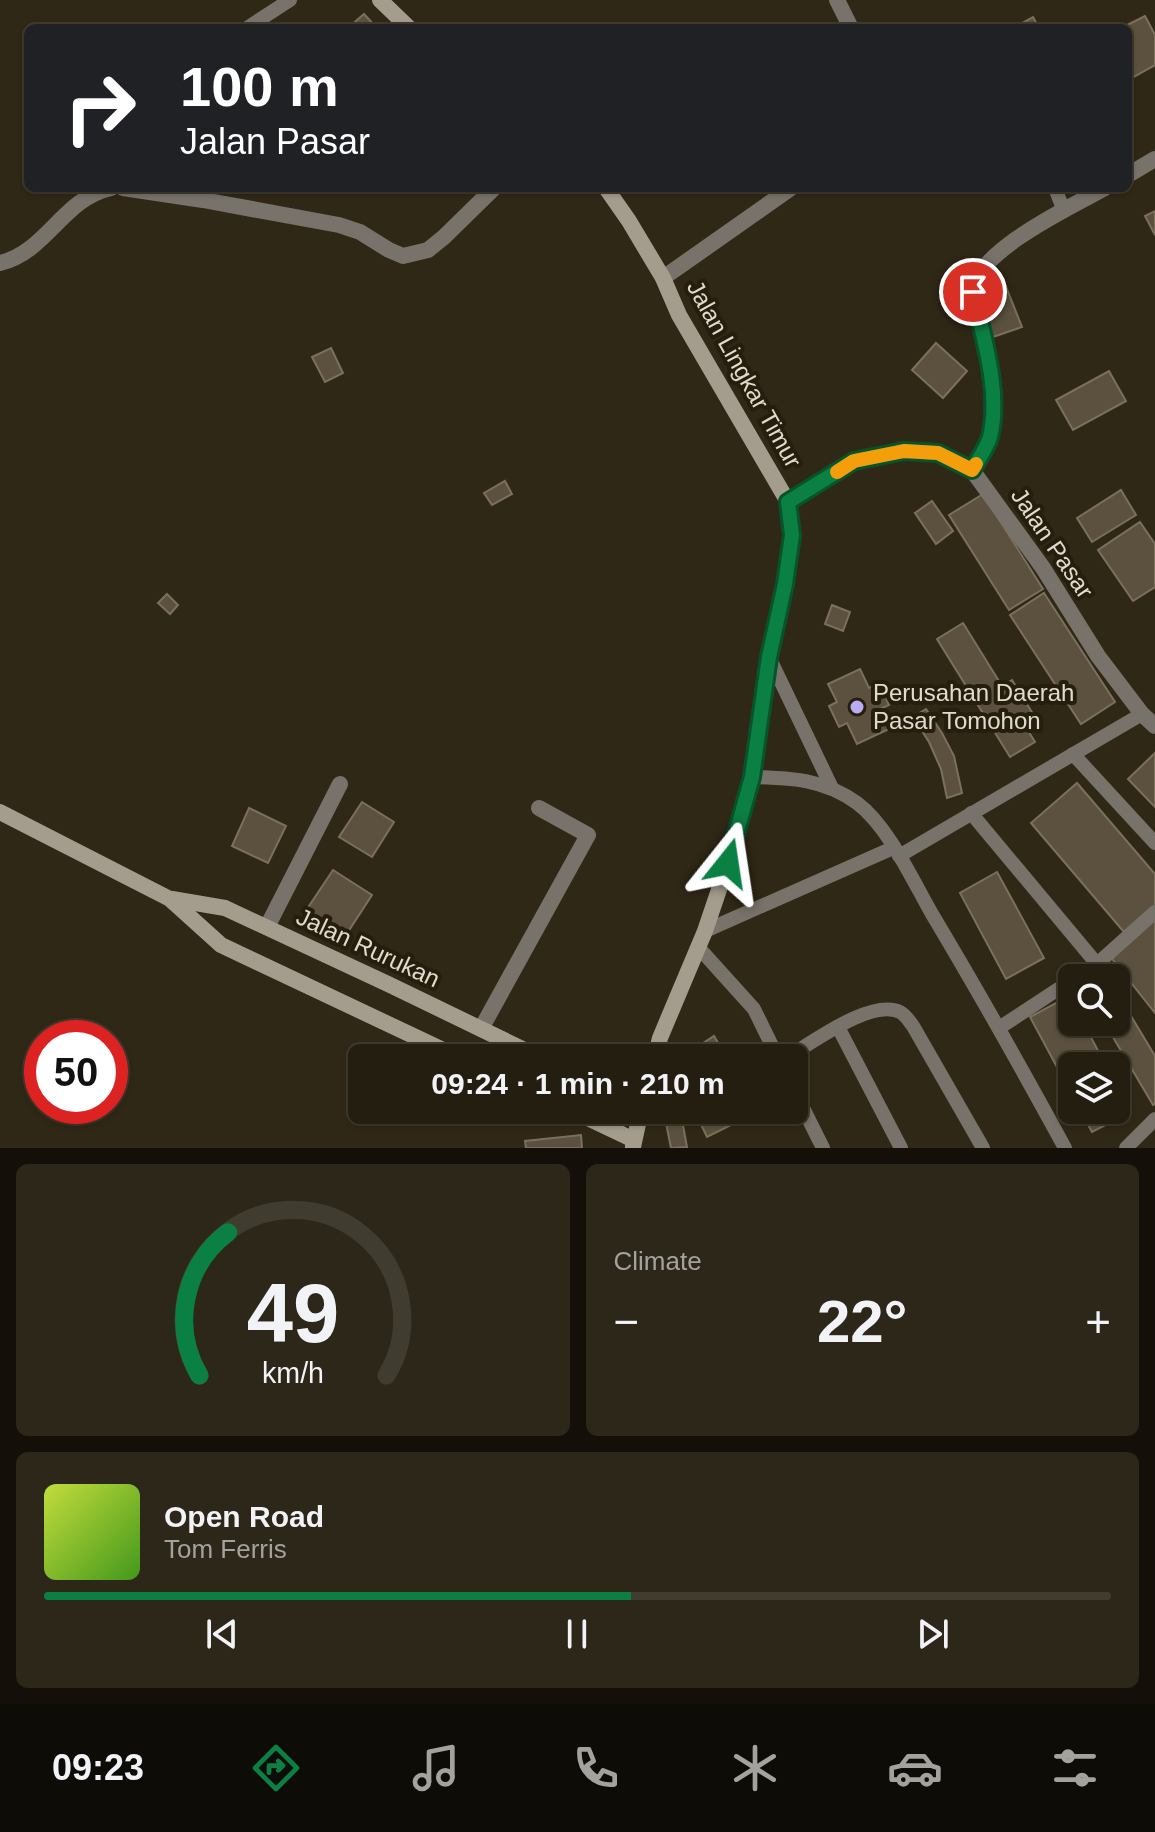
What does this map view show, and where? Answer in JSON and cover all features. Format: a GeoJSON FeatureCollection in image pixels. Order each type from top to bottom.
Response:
{"type":"FeatureCollection","features":[{"type":"Feature","properties":{"kind":"main road"},"geometry":{"type":"LineString","coordinates":[[380,0],[405,24]]}},
{"type":"Feature","properties":{"kind":"main road","name":"Jalan Lingkar Timur"},"geometry":{"type":"LineString","coordinates":[[609,192],[663,278],[679,315],[788,502],[792,535],[769,657],[752,777],[705,931],[658,1044]]}},
{"type":"Feature","properties":{"kind":"main road","name":"Jalan Rurukan"},"geometry":{"type":"LineString","coordinates":[[0,812],[170,899],[221,945],[430,1044]]}},
{"type":"Feature","properties":{"kind":"main road","name":"Jalan Rurukan"},"geometry":{"type":"LineString","coordinates":[[170,899],[225,908],[512,1044]]}},
{"type":"Feature","properties":{"kind":"main road"},"geometry":{"type":"LineString","coordinates":[[597,1124],[633,1144],[638,1124]]}},
{"type":"Feature","properties":{"kind":"street"},"geometry":{"type":"LineString","coordinates":[[837,0],[849,24]]}},
{"type":"Feature","properties":{"kind":"street"},"geometry":{"type":"LineString","coordinates":[[1132,173],[1155,159]]}},
{"type":"Feature","properties":{"kind":"street"},"geometry":{"type":"LineString","coordinates":[[0,263],[13,260],[38,243],[79,201],[96,192]]}},
{"type":"Feature","properties":{"kind":"street"},"geometry":{"type":"LineString","coordinates":[[150,192],[339,225],[360,232],[403,256],[428,250],[490,192]]}},
{"type":"Feature","properties":{"kind":"street"},"geometry":{"type":"LineString","coordinates":[[663,278],[785,192]]}},
{"type":"Feature","properties":{"kind":"street"},"geometry":{"type":"LineString","coordinates":[[972,470],[990,440],[994,407],[973,285],[1004,246],[1098,192]]}},
{"type":"Feature","properties":{"kind":"street","name":"Jalan Pasar"},"geometry":{"type":"LineString","coordinates":[[788,502],[854,461],[904,451],[938,453],[972,470],[1043,568],[1098,656],[1142,714],[1155,726]]}},
{"type":"Feature","properties":{"kind":"street"},"geometry":{"type":"LineString","coordinates":[[267,927],[340,784]]}},
{"type":"Feature","properties":{"kind":"street"},"geometry":{"type":"LineString","coordinates":[[481,1029],[588,835],[539,808]]}},
{"type":"Feature","properties":{"kind":"lane"},"geometry":{"type":"LineString","coordinates":[[253,24],[290,0]]}},
{"type":"Feature","properties":{"kind":"lane"},"geometry":{"type":"LineString","coordinates":[[1057,192],[1064,211]]}},
{"type":"Feature","properties":{"kind":"lane"},"geometry":{"type":"LineString","coordinates":[[769,657],[832,788]]}},
{"type":"Feature","properties":{"kind":"lane"},"geometry":{"type":"LineString","coordinates":[[705,931],[896,852],[971,813],[1142,714]]}},
{"type":"Feature","properties":{"kind":"lane"},"geometry":{"type":"LineString","coordinates":[[1073,754],[1155,843]]}},
{"type":"Feature","properties":{"kind":"lane"},"geometry":{"type":"LineString","coordinates":[[752,777],[796,778],[832,788],[875,820],[999,1028],[1065,1148]]}},
{"type":"Feature","properties":{"kind":"lane"},"geometry":{"type":"LineString","coordinates":[[971,813],[1097,964],[1155,912]]}},
{"type":"Feature","properties":{"kind":"lane"},"geometry":{"type":"LineString","coordinates":[[699,948],[754,1009],[771,1044]]}},
{"type":"Feature","properties":{"kind":"lane"},"geometry":{"type":"LineString","coordinates":[[999,1028],[1058,989]]}},
{"type":"Feature","properties":{"kind":"lane"},"geometry":{"type":"LineString","coordinates":[[808,1045],[854,1017],[873,1011],[898,1011],[913,1026],[983,1148]]}},
{"type":"Feature","properties":{"kind":"lane"},"geometry":{"type":"LineString","coordinates":[[838,1027],[901,1148]]}},
{"type":"Feature","properties":{"kind":"lane"},"geometry":{"type":"LineString","coordinates":[[808,1118],[823,1148]]}},
{"type":"Feature","properties":{"kind":"lane"},"geometry":{"type":"LineString","coordinates":[[1126,1148],[1155,1119]]}},
{"type":"Feature","properties":{"kind":"building"},"geometry":{"type":"Polygon","coordinates":[[[364,14],[373,24],[353,24],[364,14]]]}},
{"type":"Feature","properties":{"kind":"building"},"geometry":{"type":"Polygon","coordinates":[[[1145,16],[1155,35],[1155,65],[1132,78],[1132,24],[1129,24],[1145,16]]]}},
{"type":"Feature","properties":{"kind":"building"},"geometry":{"type":"Polygon","coordinates":[[[1033,17],[1037,24],[1020,24],[1033,17]]]}},
{"type":"Feature","properties":{"kind":"building"},"geometry":{"type":"Polygon","coordinates":[[[1155,211],[1155,235],[1145,216],[1155,211]]]}},
{"type":"Feature","properties":{"kind":"building"},"geometry":{"type":"Polygon","coordinates":[[[1003,279],[1022,327],[993,337],[975,290],[1003,279]]]}},
{"type":"Feature","properties":{"kind":"building"},"geometry":{"type":"Polygon","coordinates":[[[936,343],[967,371],[943,398],[912,370],[936,343]]]}},
{"type":"Feature","properties":{"kind":"building"},"geometry":{"type":"Polygon","coordinates":[[[331,348],[343,373],[325,382],[312,357],[331,348]]]}},
{"type":"Feature","properties":{"kind":"building"},"geometry":{"type":"Polygon","coordinates":[[[1109,371],[1126,401],[1073,430],[1056,400],[1109,371]]]}},
{"type":"Feature","properties":{"kind":"building"},"geometry":{"type":"Polygon","coordinates":[[[505,481],[512,494],[492,505],[484,493],[505,481]]]}},
{"type":"Feature","properties":{"kind":"building"},"geometry":{"type":"Polygon","coordinates":[[[1121,490],[1136,515],[1092,542],[1077,518],[1121,490]]]}},
{"type":"Feature","properties":{"kind":"building"},"geometry":{"type":"Polygon","coordinates":[[[983,494],[1043,589],[1009,610],[949,515],[983,494]]]}},
{"type":"Feature","properties":{"kind":"building"},"geometry":{"type":"Polygon","coordinates":[[[932,501],[953,531],[936,544],[915,513],[932,501]]]}},
{"type":"Feature","properties":{"kind":"building"},"geometry":{"type":"Polygon","coordinates":[[[1140,522],[1155,544],[1155,587],[1133,601],[1098,550],[1140,522]]]}},
{"type":"Feature","properties":{"kind":"building"},"geometry":{"type":"Polygon","coordinates":[[[1044,593],[1115,702],[1081,724],[1010,615],[1044,593]]]}},
{"type":"Feature","properties":{"kind":"building"},"geometry":{"type":"Polygon","coordinates":[[[167,594],[178,605],[170,614],[158,603],[167,594]]]}},
{"type":"Feature","properties":{"kind":"building"},"geometry":{"type":"Polygon","coordinates":[[[832,605],[850,612],[843,631],[825,624],[832,605]]]}},
{"type":"Feature","properties":{"kind":"building"},"geometry":{"type":"Polygon","coordinates":[[[963,623],[1002,686],[1012,680],[1033,714],[1022,721],[1035,742],[1010,757],[937,639],[963,623]]]}},
{"type":"Feature","properties":{"kind":"building","name":"Perusahan Daerah Pasar Tomohon"},"geometry":{"type":"Polygon","coordinates":[[[860,669],[869,688],[879,683],[889,705],[880,709],[889,729],[857,744],[847,723],[839,727],[829,706],[837,702],[828,684],[860,669]]]}},
{"type":"Feature","properties":{"kind":"building"},"geometry":{"type":"Polygon","coordinates":[[[926,709],[954,756],[962,793],[947,798],[941,769],[913,717],[926,709]]]}},
{"type":"Feature","properties":{"kind":"building"},"geometry":{"type":"Polygon","coordinates":[[[1155,753],[1155,807],[1128,779],[1155,753]]]}},
{"type":"Feature","properties":{"kind":"building"},"geometry":{"type":"Polygon","coordinates":[[[1077,783],[1155,874],[1155,905],[1124,932],[1031,823],[1077,783]]]}},
{"type":"Feature","properties":{"kind":"building"},"geometry":{"type":"Polygon","coordinates":[[[362,802],[394,822],[372,857],[339,837],[362,802]]]}},
{"type":"Feature","properties":{"kind":"building"},"geometry":{"type":"Polygon","coordinates":[[[249,808],[286,826],[268,863],[232,846],[249,808]]]}},
{"type":"Feature","properties":{"kind":"building"},"geometry":{"type":"Polygon","coordinates":[[[333,870],[372,895],[344,938],[305,912],[333,870]]]}},
{"type":"Feature","properties":{"kind":"building"},"geometry":{"type":"Polygon","coordinates":[[[997,872],[1044,958],[1006,979],[960,893],[997,872]]]}},
{"type":"Feature","properties":{"kind":"building"},"geometry":{"type":"Polygon","coordinates":[[[1155,918],[1155,1013],[1130,981],[1130,964],[1116,964],[1109,955],[1155,918]]]}},
{"type":"Feature","properties":{"kind":"building"},"geometry":{"type":"Polygon","coordinates":[[[1058,1002],[1058,1036],[1090,1036],[1099,1052],[1058,1052],[1058,1069],[1030,1017],[1058,1002]]]}},
{"type":"Feature","properties":{"kind":"building"},"geometry":{"type":"Polygon","coordinates":[[[1130,1014],[1155,1056],[1155,1104],[1130,1066],[1130,1052],[1122,1052],[1112,1036],[1130,1036],[1130,1014]]]}},
{"type":"Feature","properties":{"kind":"building"},"geometry":{"type":"Polygon","coordinates":[[[714,1036],[719,1044],[702,1044],[714,1036]]]}},
{"type":"Feature","properties":{"kind":"building"},"geometry":{"type":"Polygon","coordinates":[[[666,1124],[683,1124],[687,1147],[671,1148],[666,1124]]]}},
{"type":"Feature","properties":{"kind":"building"},"geometry":{"type":"Polygon","coordinates":[[[701,1124],[733,1124],[707,1137],[701,1124]]]}},
{"type":"Feature","properties":{"kind":"building"},"geometry":{"type":"Polygon","coordinates":[[[1088,1124],[1108,1124],[1092,1132],[1088,1124]]]}},
{"type":"Feature","properties":{"kind":"building"},"geometry":{"type":"Polygon","coordinates":[[[581,1135],[582,1148],[526,1148],[525,1141],[581,1135]]]}},
{"type":"Feature","properties":{"kind":"slow traffic"},"geometry":{"type":"LineString","coordinates":[[837,472],[854,461],[904,451],[938,453],[972,470],[976,464]]}},
{"type":"Feature","properties":{"kind":"place","name":"Perusahan Daerah Pasar Tomohon"},"geometry":{"type":"Point","coordinates":[857,707]}},
{"type":"Feature","properties":{"kind":"route"},"geometry":{"type":"LineString","coordinates":[[728,863],[752,777],[769,657],[785,584],[792,535],[788,502],[854,461],[904,451],[938,453],[972,470],[990,440],[994,407],[973,292]]}}]}
